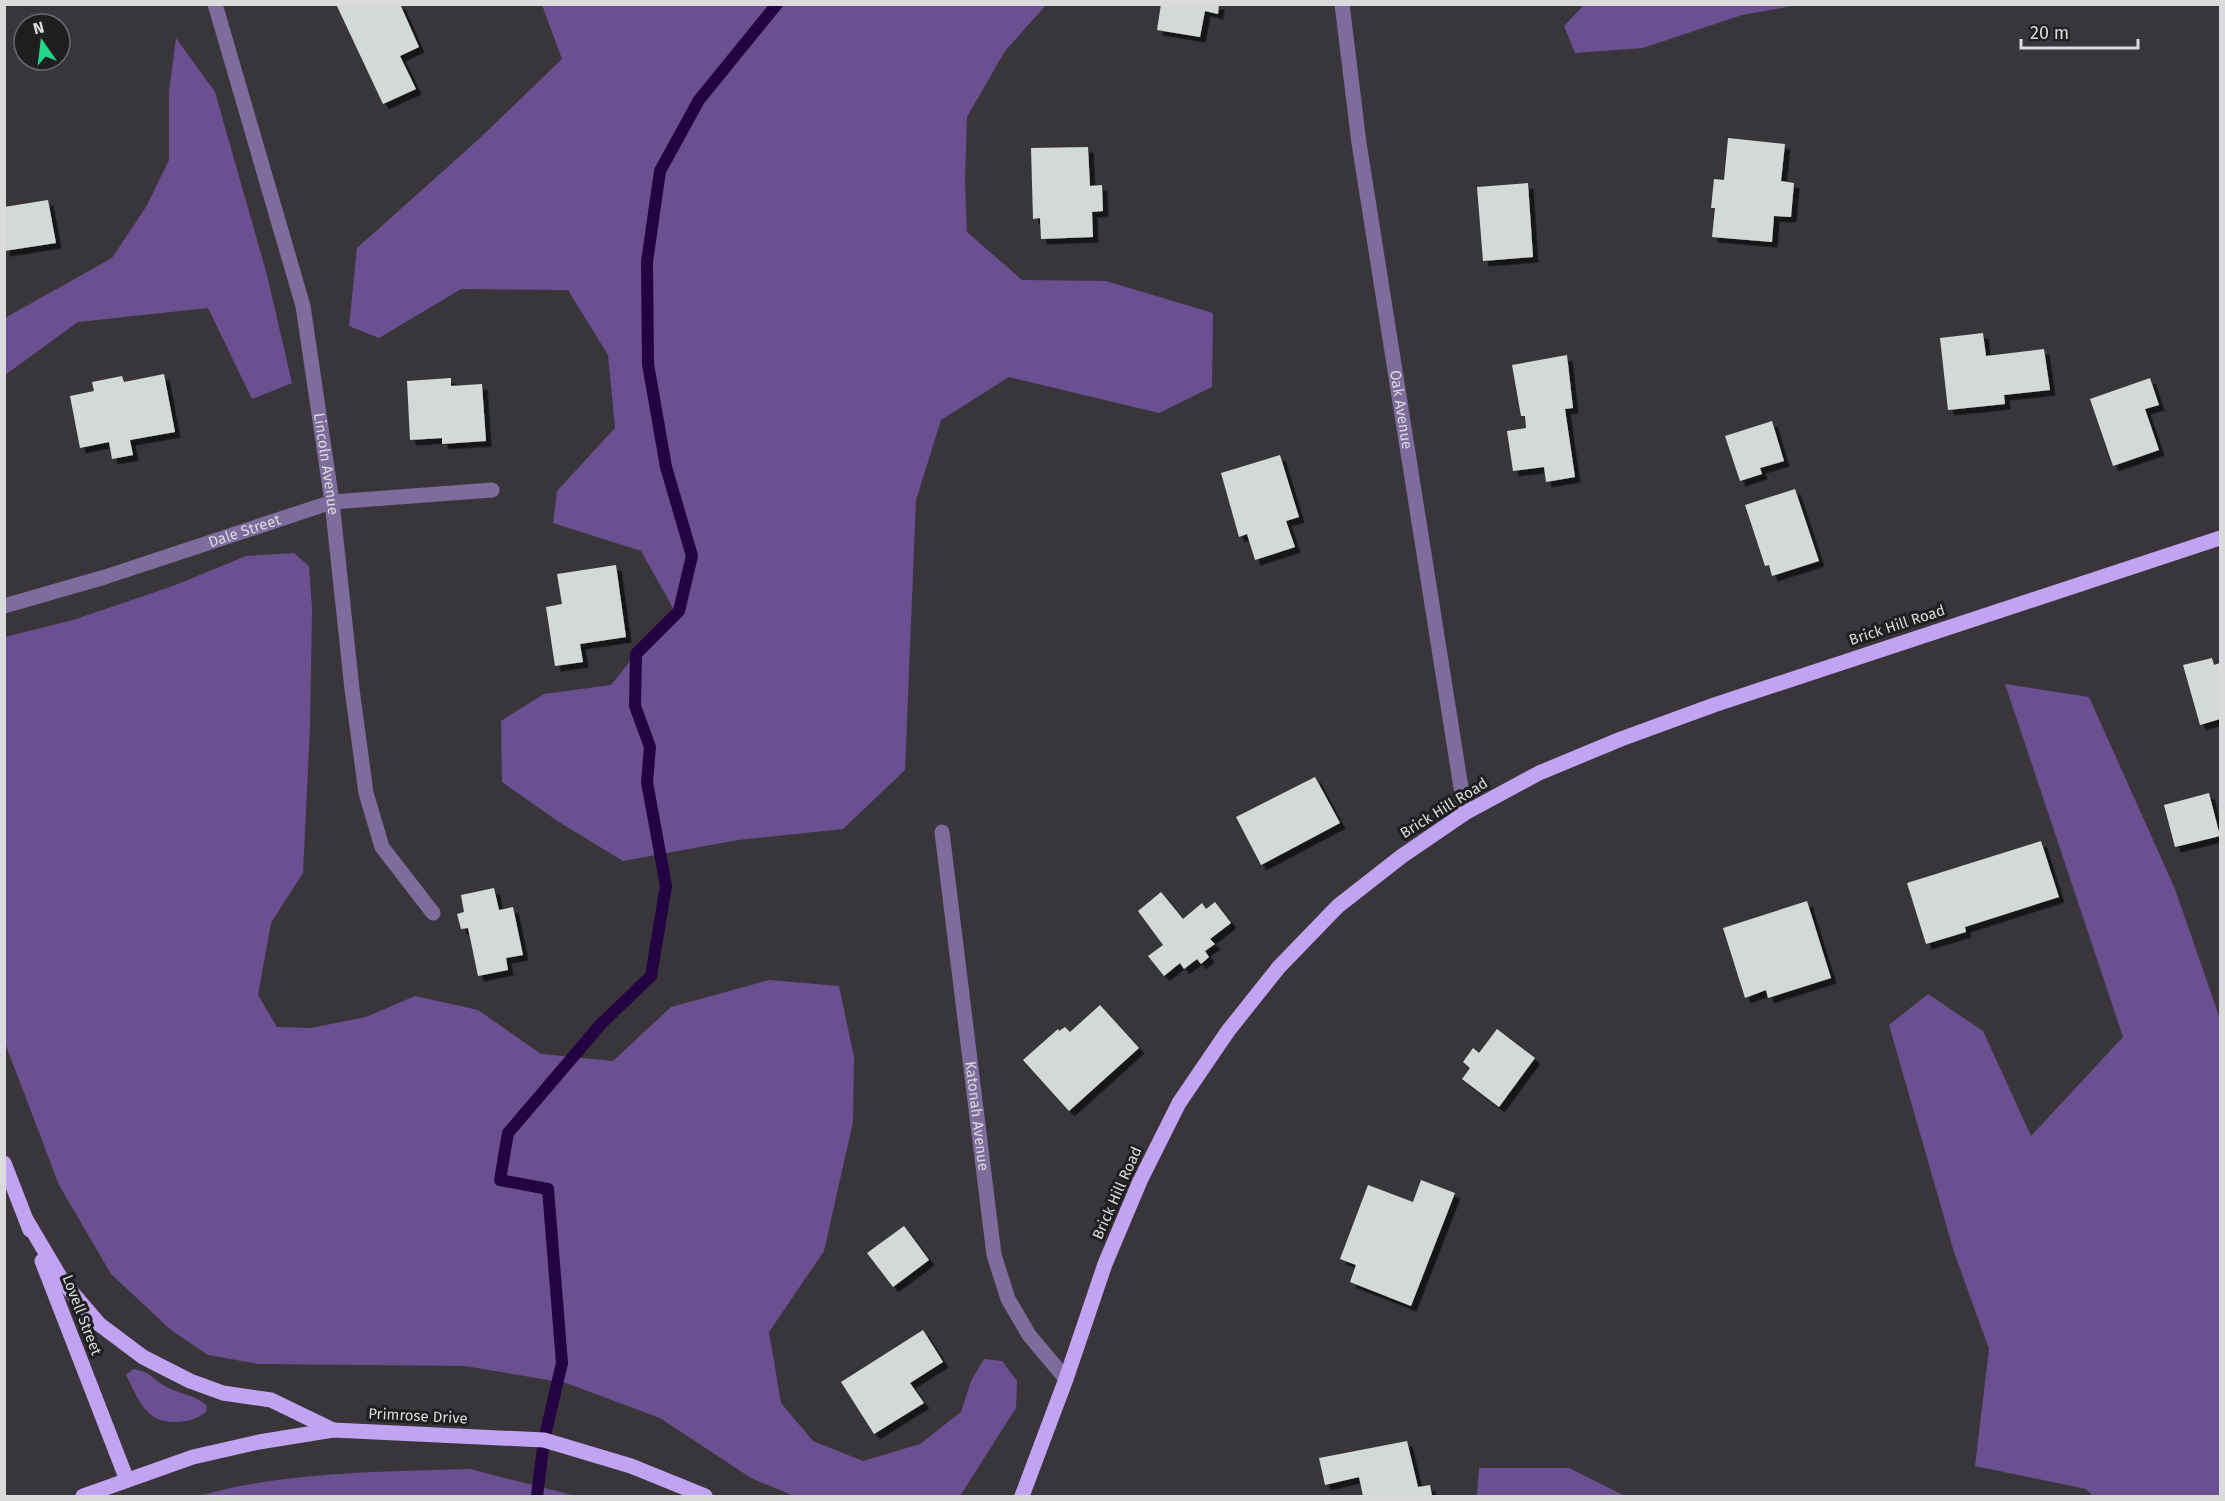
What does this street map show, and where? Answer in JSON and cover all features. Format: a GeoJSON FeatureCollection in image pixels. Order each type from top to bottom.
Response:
{"type":"FeatureCollection","features":[{"type":"Feature","properties":{"kind":"main road","name":"Brick Hill Road"},"geometry":{"type":"LineString","coordinates":[[1022,1497],[1105,1264],[1140,1181],[1179,1103],[1228,1031],[1279,967],[1338,906],[1402,855],[1465,813],[1539,773],[1621,739],[1714,705],[2220,538]]}},
{"type":"Feature","properties":{"kind":"main road","name":"Lovell Street"},"geometry":{"type":"LineString","coordinates":[[4,1163],[127,1480]]}},
{"type":"Feature","properties":{"kind":"main road"},"geometry":{"type":"LineString","coordinates":[[27,1221],[63,1282],[99,1324],[143,1357],[190,1381],[223,1393],[271,1400],[333,1430]]}},
{"type":"Feature","properties":{"kind":"main road","name":"Primrose Drive"},"geometry":{"type":"LineString","coordinates":[[83,1497],[193,1457],[259,1442],[333,1430],[544,1440],[631,1466],[705,1497]]}},
{"type":"Feature","properties":{"kind":"street","name":"Lincoln Avenue"},"geometry":{"type":"LineString","coordinates":[[215,4],[303,306],[332,502],[366,793],[381,847],[433,913]]}},
{"type":"Feature","properties":{"kind":"street","name":"Oak Avenue"},"geometry":{"type":"LineString","coordinates":[[1342,4],[1359,143],[1465,813]]}},
{"type":"Feature","properties":{"kind":"street","name":"Dale Street"},"geometry":{"type":"LineString","coordinates":[[4,606],[105,577],[332,502],[492,490]]}},
{"type":"Feature","properties":{"kind":"street","name":"Katonah Avenue"},"geometry":{"type":"LineString","coordinates":[[942,832],[994,1255],[1008,1299],[1029,1335],[1066,1378]]}},
{"type":"Feature","properties":{"kind":"shaded area"},"geometry":{"type":"Polygon","coordinates":[[[542,5],[1046,5],[1005,51],[967,117],[965,181],[967,232],[1022,280],[1106,281],[1213,313],[1212,387],[1159,413],[1009,377],[941,420],[916,500],[905,770],[843,829],[738,840],[623,861],[559,822],[502,782],[501,721],[544,694],[611,685],[673,608],[641,551],[553,523],[557,491],[615,428],[608,355],[568,290],[461,289],[379,338],[349,326],[357,248],[480,138],[562,59],[542,5]]]}},
{"type":"Feature","properties":{"kind":"shaded area"},"geometry":{"type":"Polygon","coordinates":[[[1584,5],[1798,5],[1742,15],[1643,48],[1575,53],[1564,26],[1584,5]]]}},
{"type":"Feature","properties":{"kind":"shaded area"},"geometry":{"type":"Polygon","coordinates":[[[176,38],[215,92],[267,275],[292,383],[252,399],[208,308],[78,322],[5,375],[5,318],[112,258],[146,207],[169,160],[169,92],[176,38]]]}},
{"type":"Feature","properties":{"kind":"shaded area"},"geometry":{"type":"Polygon","coordinates":[[[294,553],[309,566],[312,609],[310,727],[303,873],[271,923],[258,995],[277,1027],[311,1028],[366,1017],[415,996],[478,1010],[541,1054],[613,1061],[671,1007],[769,980],[839,986],[854,1057],[853,1122],[824,1251],[769,1332],[781,1403],[813,1441],[863,1461],[920,1444],[961,1412],[971,1381],[984,1359],[1002,1361],[1017,1381],[1016,1408],[960,1496],[794,1496],[751,1478],[660,1418],[566,1383],[465,1366],[259,1364],[208,1355],[171,1330],[111,1274],[59,1185],[5,1043],[5,637],[73,620],[173,586],[246,556],[294,553]]]}},
{"type":"Feature","properties":{"kind":"shaded area"},"geometry":{"type":"Polygon","coordinates":[[[2005,684],[2089,697],[2175,889],[2220,1019],[2220,1496],[2093,1496],[2086,1489],[1975,1466],[1989,1349],[1954,1252],[1889,1025],[1928,994],[1983,1031],[2031,1136],[2123,1037],[2005,684]]]}},
{"type":"Feature","properties":{"kind":"shaded area"},"geometry":{"type":"Polygon","coordinates":[[[133,1369],[147,1373],[168,1388],[197,1399],[207,1406],[206,1412],[183,1422],[156,1418],[139,1400],[126,1375],[133,1369]]]}},
{"type":"Feature","properties":{"kind":"shaded area"},"geometry":{"type":"Polygon","coordinates":[[[1479,1468],[1569,1468],[1625,1496],[1477,1496],[1479,1468]]]}},
{"type":"Feature","properties":{"kind":"shaded area"},"geometry":{"type":"Polygon","coordinates":[[[470,1469],[576,1496],[199,1496],[299,1477],[367,1472],[470,1469]]]}},
{"type":"Feature","properties":{"kind":"building"},"geometry":{"type":"Polygon","coordinates":[[[336,4],[400,4],[419,47],[400,56],[416,89],[383,104],[336,4]]]}},
{"type":"Feature","properties":{"kind":"building"},"geometry":{"type":"Polygon","coordinates":[[[1161,4],[1219,4],[1218,14],[1205,11],[1200,37],[1157,30],[1161,4]]]}},
{"type":"Feature","properties":{"kind":"building"},"geometry":{"type":"Polygon","coordinates":[[[1728,138],[1785,144],[1781,181],[1794,183],[1791,217],[1774,216],[1772,242],[1712,237],[1715,208],[1711,208],[1714,179],[1724,180],[1728,138]]]}},
{"type":"Feature","properties":{"kind":"building"},"geometry":{"type":"Polygon","coordinates":[[[1088,147],[1090,186],[1102,185],[1103,211],[1092,212],[1093,237],[1041,239],[1040,218],[1033,219],[1031,148],[1088,147]]]}},
{"type":"Feature","properties":{"kind":"building"},"geometry":{"type":"Polygon","coordinates":[[[1528,183],[1533,257],[1483,261],[1477,187],[1528,183]]]}},
{"type":"Feature","properties":{"kind":"building"},"geometry":{"type":"Polygon","coordinates":[[[48,200],[56,243],[4,251],[4,207],[48,200]]]}},
{"type":"Feature","properties":{"kind":"building"},"geometry":{"type":"Polygon","coordinates":[[[1983,333],[1986,356],[2044,349],[2050,390],[2004,395],[2005,404],[1948,410],[1940,338],[1983,333]]]}},
{"type":"Feature","properties":{"kind":"building"},"geometry":{"type":"Polygon","coordinates":[[[1567,355],[1573,408],[1565,409],[1575,477],[1546,482],[1544,467],[1513,471],[1507,431],[1526,428],[1525,416],[1521,416],[1512,365],[1567,355]]]}},
{"type":"Feature","properties":{"kind":"building"},"geometry":{"type":"Polygon","coordinates":[[[164,374],[175,432],[130,440],[133,455],[112,459],[109,442],[80,448],[70,396],[94,391],[92,382],[122,376],[124,382],[164,374]]]}},
{"type":"Feature","properties":{"kind":"building"},"geometry":{"type":"Polygon","coordinates":[[[451,378],[451,386],[482,384],[486,441],[442,444],[442,438],[410,440],[407,381],[451,378]]]}},
{"type":"Feature","properties":{"kind":"building"},"geometry":{"type":"Polygon","coordinates":[[[2150,378],[2159,405],[2145,409],[2159,450],[2113,466],[2090,399],[2150,378]]]}},
{"type":"Feature","properties":{"kind":"building"},"geometry":{"type":"Polygon","coordinates":[[[1772,421],[1784,461],[1760,468],[1762,474],[1740,481],[1725,436],[1772,421]]]}},
{"type":"Feature","properties":{"kind":"building"},"geometry":{"type":"Polygon","coordinates":[[[1280,455],[1299,517],[1286,521],[1295,547],[1255,560],[1247,534],[1239,537],[1221,473],[1280,455]]]}},
{"type":"Feature","properties":{"kind":"building"},"geometry":{"type":"Polygon","coordinates":[[[1795,489],[1819,561],[1772,576],[1769,565],[1765,566],[1745,505],[1795,489]]]}},
{"type":"Feature","properties":{"kind":"building"},"geometry":{"type":"Polygon","coordinates":[[[616,565],[626,637],[580,644],[583,662],[555,666],[546,607],[562,604],[557,574],[616,565]]]}},
{"type":"Feature","properties":{"kind":"building"},"geometry":{"type":"Polygon","coordinates":[[[2212,658],[2214,665],[2220,663],[2220,719],[2200,725],[2183,665],[2212,658]]]}},
{"type":"Feature","properties":{"kind":"building"},"geometry":{"type":"Polygon","coordinates":[[[1315,777],[1340,823],[1261,865],[1236,817],[1315,777]]]}},
{"type":"Feature","properties":{"kind":"building"},"geometry":{"type":"Polygon","coordinates":[[[2209,793],[2220,836],[2175,847],[2164,805],[2209,793]]]}},
{"type":"Feature","properties":{"kind":"building"},"geometry":{"type":"Polygon","coordinates":[[[2041,841],[2059,897],[1965,927],[1966,932],[1926,944],[1907,883],[2041,841]]]}},
{"type":"Feature","properties":{"kind":"building"},"geometry":{"type":"Polygon","coordinates":[[[494,888],[499,910],[513,907],[523,955],[506,958],[508,970],[478,976],[468,928],[461,929],[457,914],[464,912],[461,895],[494,888]]]}},
{"type":"Feature","properties":{"kind":"building"},"geometry":{"type":"Polygon","coordinates":[[[1161,892],[1183,919],[1202,903],[1206,909],[1215,902],[1231,923],[1210,939],[1215,944],[1205,951],[1209,957],[1201,964],[1197,959],[1184,969],[1180,963],[1164,976],[1148,956],[1163,945],[1138,911],[1161,892]]]}},
{"type":"Feature","properties":{"kind":"building"},"geometry":{"type":"Polygon","coordinates":[[[1807,901],[1831,978],[1768,998],[1766,990],[1745,998],[1723,928],[1807,901]]]}},
{"type":"Feature","properties":{"kind":"building"},"geometry":{"type":"Polygon","coordinates":[[[1100,1005],[1139,1048],[1069,1111],[1023,1060],[1058,1029],[1059,1031],[1065,1027],[1070,1032],[1100,1005]]]}},
{"type":"Feature","properties":{"kind":"building"},"geometry":{"type":"Polygon","coordinates":[[[1497,1029],[1535,1058],[1499,1107],[1462,1079],[1470,1068],[1463,1062],[1473,1048],[1479,1053],[1497,1029]]]}},
{"type":"Feature","properties":{"kind":"building"},"geometry":{"type":"Polygon","coordinates":[[[1421,1180],[1455,1193],[1411,1306],[1350,1282],[1356,1265],[1340,1259],[1368,1185],[1413,1202],[1421,1180]]]}},
{"type":"Feature","properties":{"kind":"building"},"geometry":{"type":"Polygon","coordinates":[[[904,1226],[929,1260],[893,1287],[867,1253],[904,1226]]]}},
{"type":"Feature","properties":{"kind":"building"},"geometry":{"type":"Polygon","coordinates":[[[923,1330],[943,1362],[910,1383],[924,1403],[874,1434],[841,1382],[923,1330]]]}},
{"type":"Feature","properties":{"kind":"building"},"geometry":{"type":"Polygon","coordinates":[[[1407,1441],[1418,1487],[1430,1485],[1432,1496],[1363,1496],[1359,1477],[1325,1485],[1319,1458],[1407,1441]]]}},
{"type":"Feature","properties":{"kind":"waterway"},"geometry":{"type":"LineString","coordinates":[[537,1496],[544,1440],[562,1363],[548,1189],[500,1180],[508,1133],[601,1024],[651,976],[666,886],[647,782],[650,747],[635,706],[636,654],[679,611],[692,556],[666,467],[648,364],[647,262],[660,171],[699,100],[777,4]]}}]}
